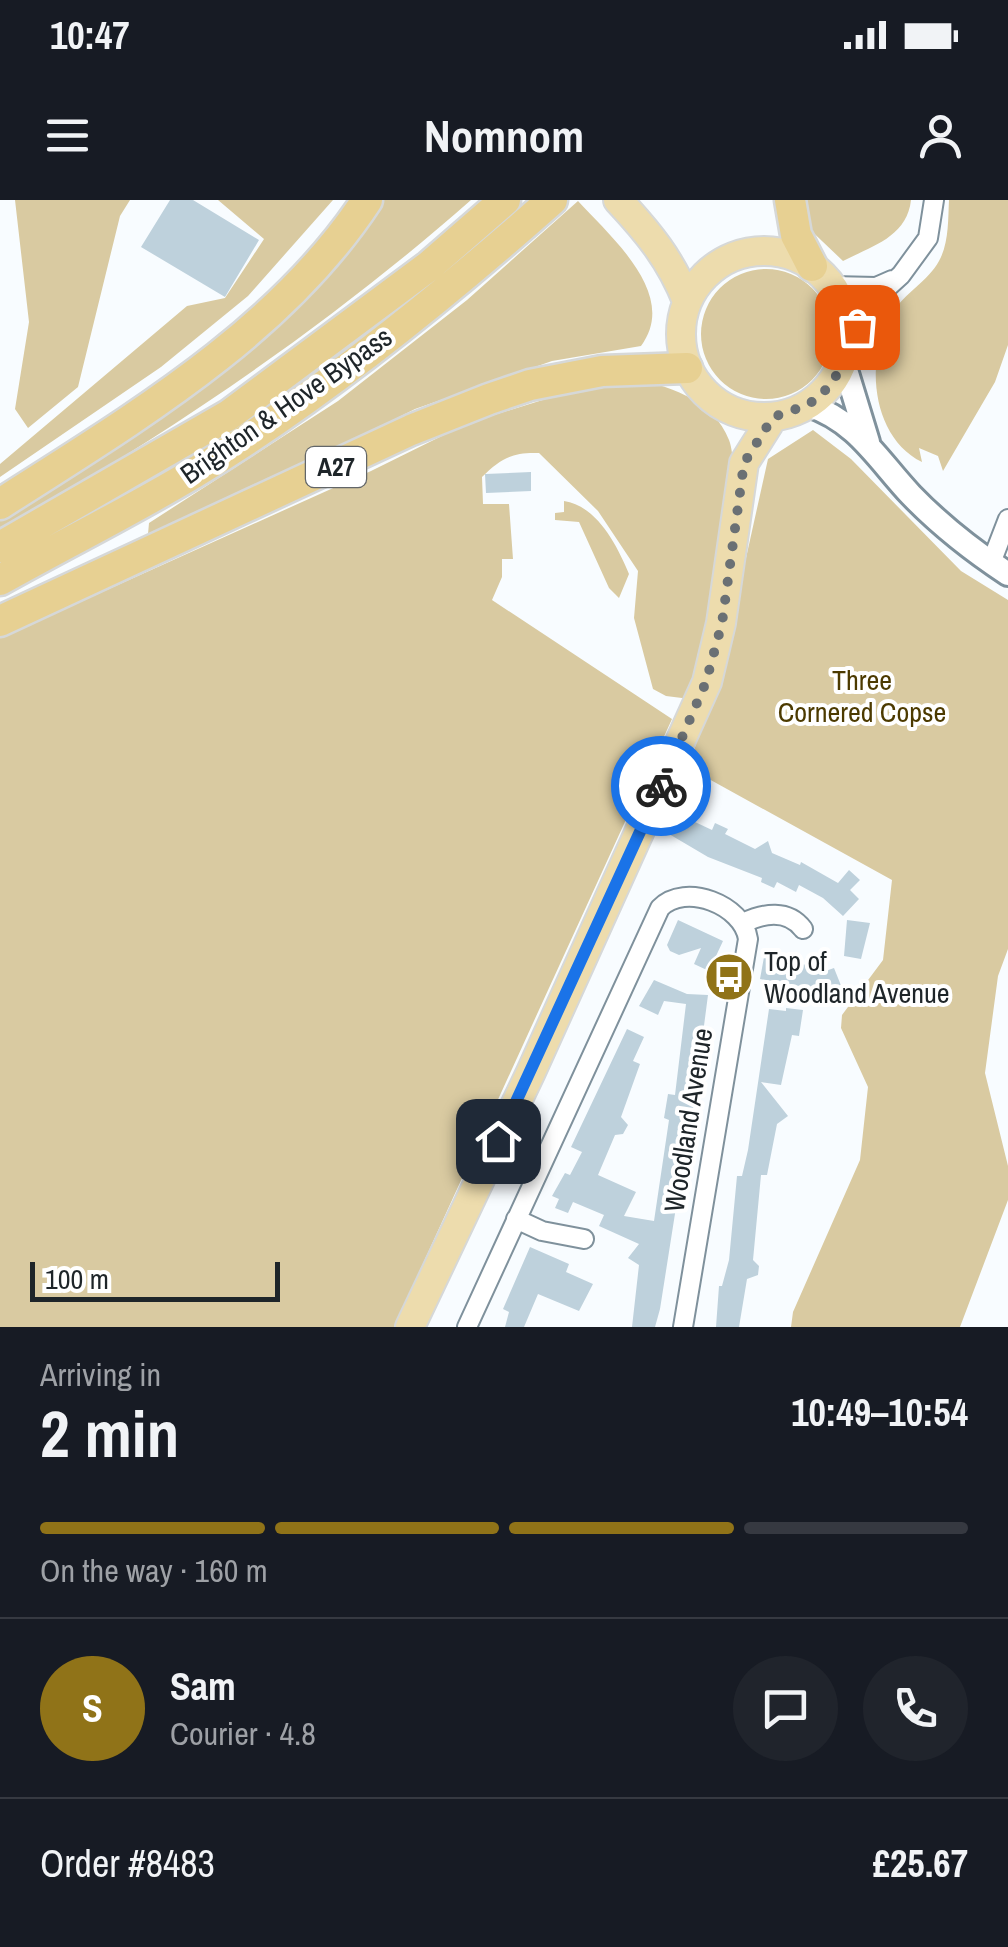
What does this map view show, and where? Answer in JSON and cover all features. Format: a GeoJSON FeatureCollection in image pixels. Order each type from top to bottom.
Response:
{"type":"FeatureCollection","features":[{"type":"Feature","properties":{"kind":"highway"},"geometry":{"type":"LineString","coordinates":[[0,504],[211,361],[309,272],[367,200]]}},
{"type":"Feature","properties":{"kind":"highway","name":"Brighton & Hove Bypass"},"geometry":{"type":"LineString","coordinates":[[0,547],[229,415],[429,266],[506,200]]}},
{"type":"Feature","properties":{"kind":"highway","name":"Brighton & Hove Bypass"},"geometry":{"type":"LineString","coordinates":[[0,580],[193,474],[246,439],[446,289],[552,200]]}},
{"type":"Feature","properties":{"kind":"highway"},"geometry":{"type":"LineString","coordinates":[[790,200],[796,235],[822,276]]}},
{"type":"Feature","properties":{"kind":"highway","name":"A27"},"geometry":{"type":"LineString","coordinates":[[0,621],[411,430],[489,398],[602,370],[688,368]]}},
{"type":"Feature","properties":{"kind":"main road"},"geometry":{"type":"LineString","coordinates":[[618,200],[658,243],[686,301]]}},
{"type":"Feature","properties":{"kind":"main road"},"geometry":{"type":"LineString","coordinates":[[658,243],[696,260],[718,264]]}},
{"type":"Feature","properties":{"kind":"main road"},"geometry":{"type":"LineString","coordinates":[[766,250],[790,255],[822,276],[845,316],[845,354],[823,393],[808,405],[773,417],[748,416],[726,408],[703,392],[688,368],[680,324],[686,301],[700,280],[718,264],[741,254],[766,250]]}},
{"type":"Feature","properties":{"kind":"main road"},"geometry":{"type":"LineString","coordinates":[[726,408],[744,463]]}},
{"type":"Feature","properties":{"kind":"main road"},"geometry":{"type":"LineString","coordinates":[[410,1327],[706,682],[722,623],[744,463],[773,417]]}},
{"type":"Feature","properties":{"kind":"street"},"geometry":{"type":"LineString","coordinates":[[868,442],[845,354],[868,305],[902,275],[928,238],[934,200]]}},
{"type":"Feature","properties":{"kind":"street"},"geometry":{"type":"LineString","coordinates":[[822,276],[876,287],[902,275]]}},
{"type":"Feature","properties":{"kind":"street"},"geometry":{"type":"LineString","coordinates":[[808,405],[842,420],[868,442],[911,495],[960,542],[1000,568],[1008,519]]}},
{"type":"Feature","properties":{"kind":"street"},"geometry":{"type":"LineString","coordinates":[[467,1327],[660,908],[666,901],[685,896],[714,904],[744,923],[776,914],[793,919],[803,929]]}},
{"type":"Feature","properties":{"kind":"street","name":"Woodland Avenue"},"geometry":{"type":"LineString","coordinates":[[683,1327],[738,983],[748,946],[744,923]]}},
{"type":"Feature","properties":{"kind":"street"},"geometry":{"type":"LineString","coordinates":[[516,1220],[542,1231],[584,1239]]}},
{"type":"Feature","properties":{"kind":"green space"},"geometry":{"type":"Polygon","coordinates":[[[15,200],[130,200],[120,216],[78,387],[28,428],[15,409],[29,322],[15,200]]]}},
{"type":"Feature","properties":{"kind":"green space"},"geometry":{"type":"Polygon","coordinates":[[[218,200],[333,200],[248,296],[161,367],[0,477],[0,464],[187,306],[225,298],[264,239],[218,200]]]}},
{"type":"Feature","properties":{"kind":"green space"},"geometry":{"type":"Polygon","coordinates":[[[381,200],[471,200],[360,292],[244,377],[124,456],[0,530],[0,513],[56,480],[381,200]]]}},
{"type":"Feature","properties":{"kind":"green space"},"geometry":{"type":"Polygon","coordinates":[[[802,200],[911,200],[903,223],[895,232],[843,261],[801,221],[802,200]]]}},
{"type":"Feature","properties":{"kind":"green space"},"geometry":{"type":"Polygon","coordinates":[[[949,200],[1008,200],[1008,345],[995,382],[943,471],[938,456],[919,448],[922,462],[892,434],[877,395],[876,373],[883,331],[892,313],[929,275],[942,254],[949,200]]]}},
{"type":"Feature","properties":{"kind":"green space"},"geometry":{"type":"Polygon","coordinates":[[[578,201],[623,250],[647,287],[651,327],[641,346],[552,361],[415,409],[282,476],[148,534],[149,523],[338,401],[467,300],[578,201]]]}},
{"type":"Feature","properties":{"kind":"green space"},"geometry":{"type":"Polygon","coordinates":[[[766,269],[791,274],[812,288],[826,309],[831,334],[826,359],[812,380],[791,394],[766,399],[741,394],[720,380],[706,359],[701,334],[706,309],[720,288],[741,274],[766,269]]]}},
{"type":"Feature","properties":{"kind":"green space"},"geometry":{"type":"Polygon","coordinates":[[[627,379],[687,396],[712,414],[729,440],[733,462],[728,528],[704,643],[690,699],[666,696],[653,689],[634,618],[638,571],[598,511],[539,453],[508,458],[482,477],[483,504],[509,504],[513,559],[502,559],[502,577],[492,600],[672,719],[394,1327],[0,1327],[0,638],[371,471],[468,423],[578,389],[627,379]]]}},
{"type":"Feature","properties":{"kind":"green space","name":"Three Cornered Copse"},"geometry":{"type":"Polygon","coordinates":[[[813,430],[851,459],[961,571],[1008,600],[1008,949],[998,976],[985,1073],[1008,1166],[1008,1200],[960,1327],[791,1327],[793,1312],[860,1160],[868,1087],[841,1028],[842,1015],[883,960],[892,880],[689,768],[734,612],[768,459],[813,430]]]}},
{"type":"Feature","properties":{"kind":"green space"},"geometry":{"type":"Polygon","coordinates":[[[564,501],[586,510],[612,539],[629,574],[619,598],[609,588],[579,522],[555,520],[555,513],[564,512],[564,501]]]}},
{"type":"Feature","properties":{"kind":"building"},"geometry":{"type":"Polygon","coordinates":[[[170,200],[193,200],[259,240],[225,297],[141,247],[170,200]]]}},
{"type":"Feature","properties":{"kind":"building"},"geometry":{"type":"Polygon","coordinates":[[[531,472],[531,491],[486,493],[485,474],[531,472]]]}},
{"type":"Feature","properties":{"kind":"building"},"geometry":{"type":"Polygon","coordinates":[[[678,814],[712,830],[715,823],[728,829],[725,834],[755,849],[768,841],[772,853],[800,865],[801,862],[838,883],[849,870],[860,880],[850,890],[859,899],[843,916],[823,898],[799,885],[796,892],[777,882],[774,888],[761,882],[762,878],[708,857],[669,834],[678,814]]]}},
{"type":"Feature","properties":{"kind":"building"},"geometry":{"type":"Polygon","coordinates":[[[678,920],[723,941],[709,971],[694,964],[701,948],[679,955],[670,951],[667,945],[678,920]]]}},
{"type":"Feature","properties":{"kind":"building"},"geometry":{"type":"Polygon","coordinates":[[[847,920],[870,923],[861,959],[844,956],[847,920]]]}},
{"type":"Feature","properties":{"kind":"building"},"geometry":{"type":"Polygon","coordinates":[[[764,957],[818,967],[820,973],[834,968],[842,988],[833,992],[760,979],[764,957]]]}},
{"type":"Feature","properties":{"kind":"building"},"geometry":{"type":"Polygon","coordinates":[[[654,980],[687,994],[708,995],[681,1202],[677,1201],[660,1309],[655,1327],[632,1327],[639,1265],[628,1258],[639,1244],[599,1226],[604,1215],[573,1202],[568,1213],[555,1208],[559,1199],[552,1196],[565,1173],[570,1175],[582,1152],[571,1147],[627,1029],[644,1037],[633,1061],[640,1064],[621,1117],[628,1125],[623,1134],[615,1135],[598,1175],[636,1192],[624,1216],[654,1221],[669,1120],[664,1118],[668,1094],[675,1095],[686,1004],[664,1001],[658,1015],[639,1006],[654,980]]]}},
{"type":"Feature","properties":{"kind":"building"},"geometry":{"type":"Polygon","coordinates":[[[769,1009],[803,1010],[799,1036],[792,1035],[781,1085],[761,1082],[788,1116],[777,1124],[767,1175],[761,1175],[753,1260],[759,1266],[758,1275],[747,1279],[739,1327],[716,1327],[719,1286],[729,1260],[737,1176],[742,1176],[748,1150],[769,1009]]]}},
{"type":"Feature","properties":{"kind":"building"},"geometry":{"type":"Polygon","coordinates":[[[530,1247],[569,1264],[566,1272],[593,1284],[579,1311],[538,1294],[524,1327],[505,1327],[509,1312],[503,1309],[530,1247]]]}},
{"type":"Feature","properties":{"kind":"way so far"},"geometry":{"type":"LineString","coordinates":[[661,786],[706,682],[722,623],[744,463],[773,417],[808,405],[823,393],[835,378],[857,327]]}},
{"type":"Feature","properties":{"kind":"place","name":"Top of Woodland Avenue"},"geometry":{"type":"Point","coordinates":[729,977]}},
{"type":"Feature","properties":{"kind":"route"},"geometry":{"type":"LineString","coordinates":[[498,1141],[661,786]]}}]}
